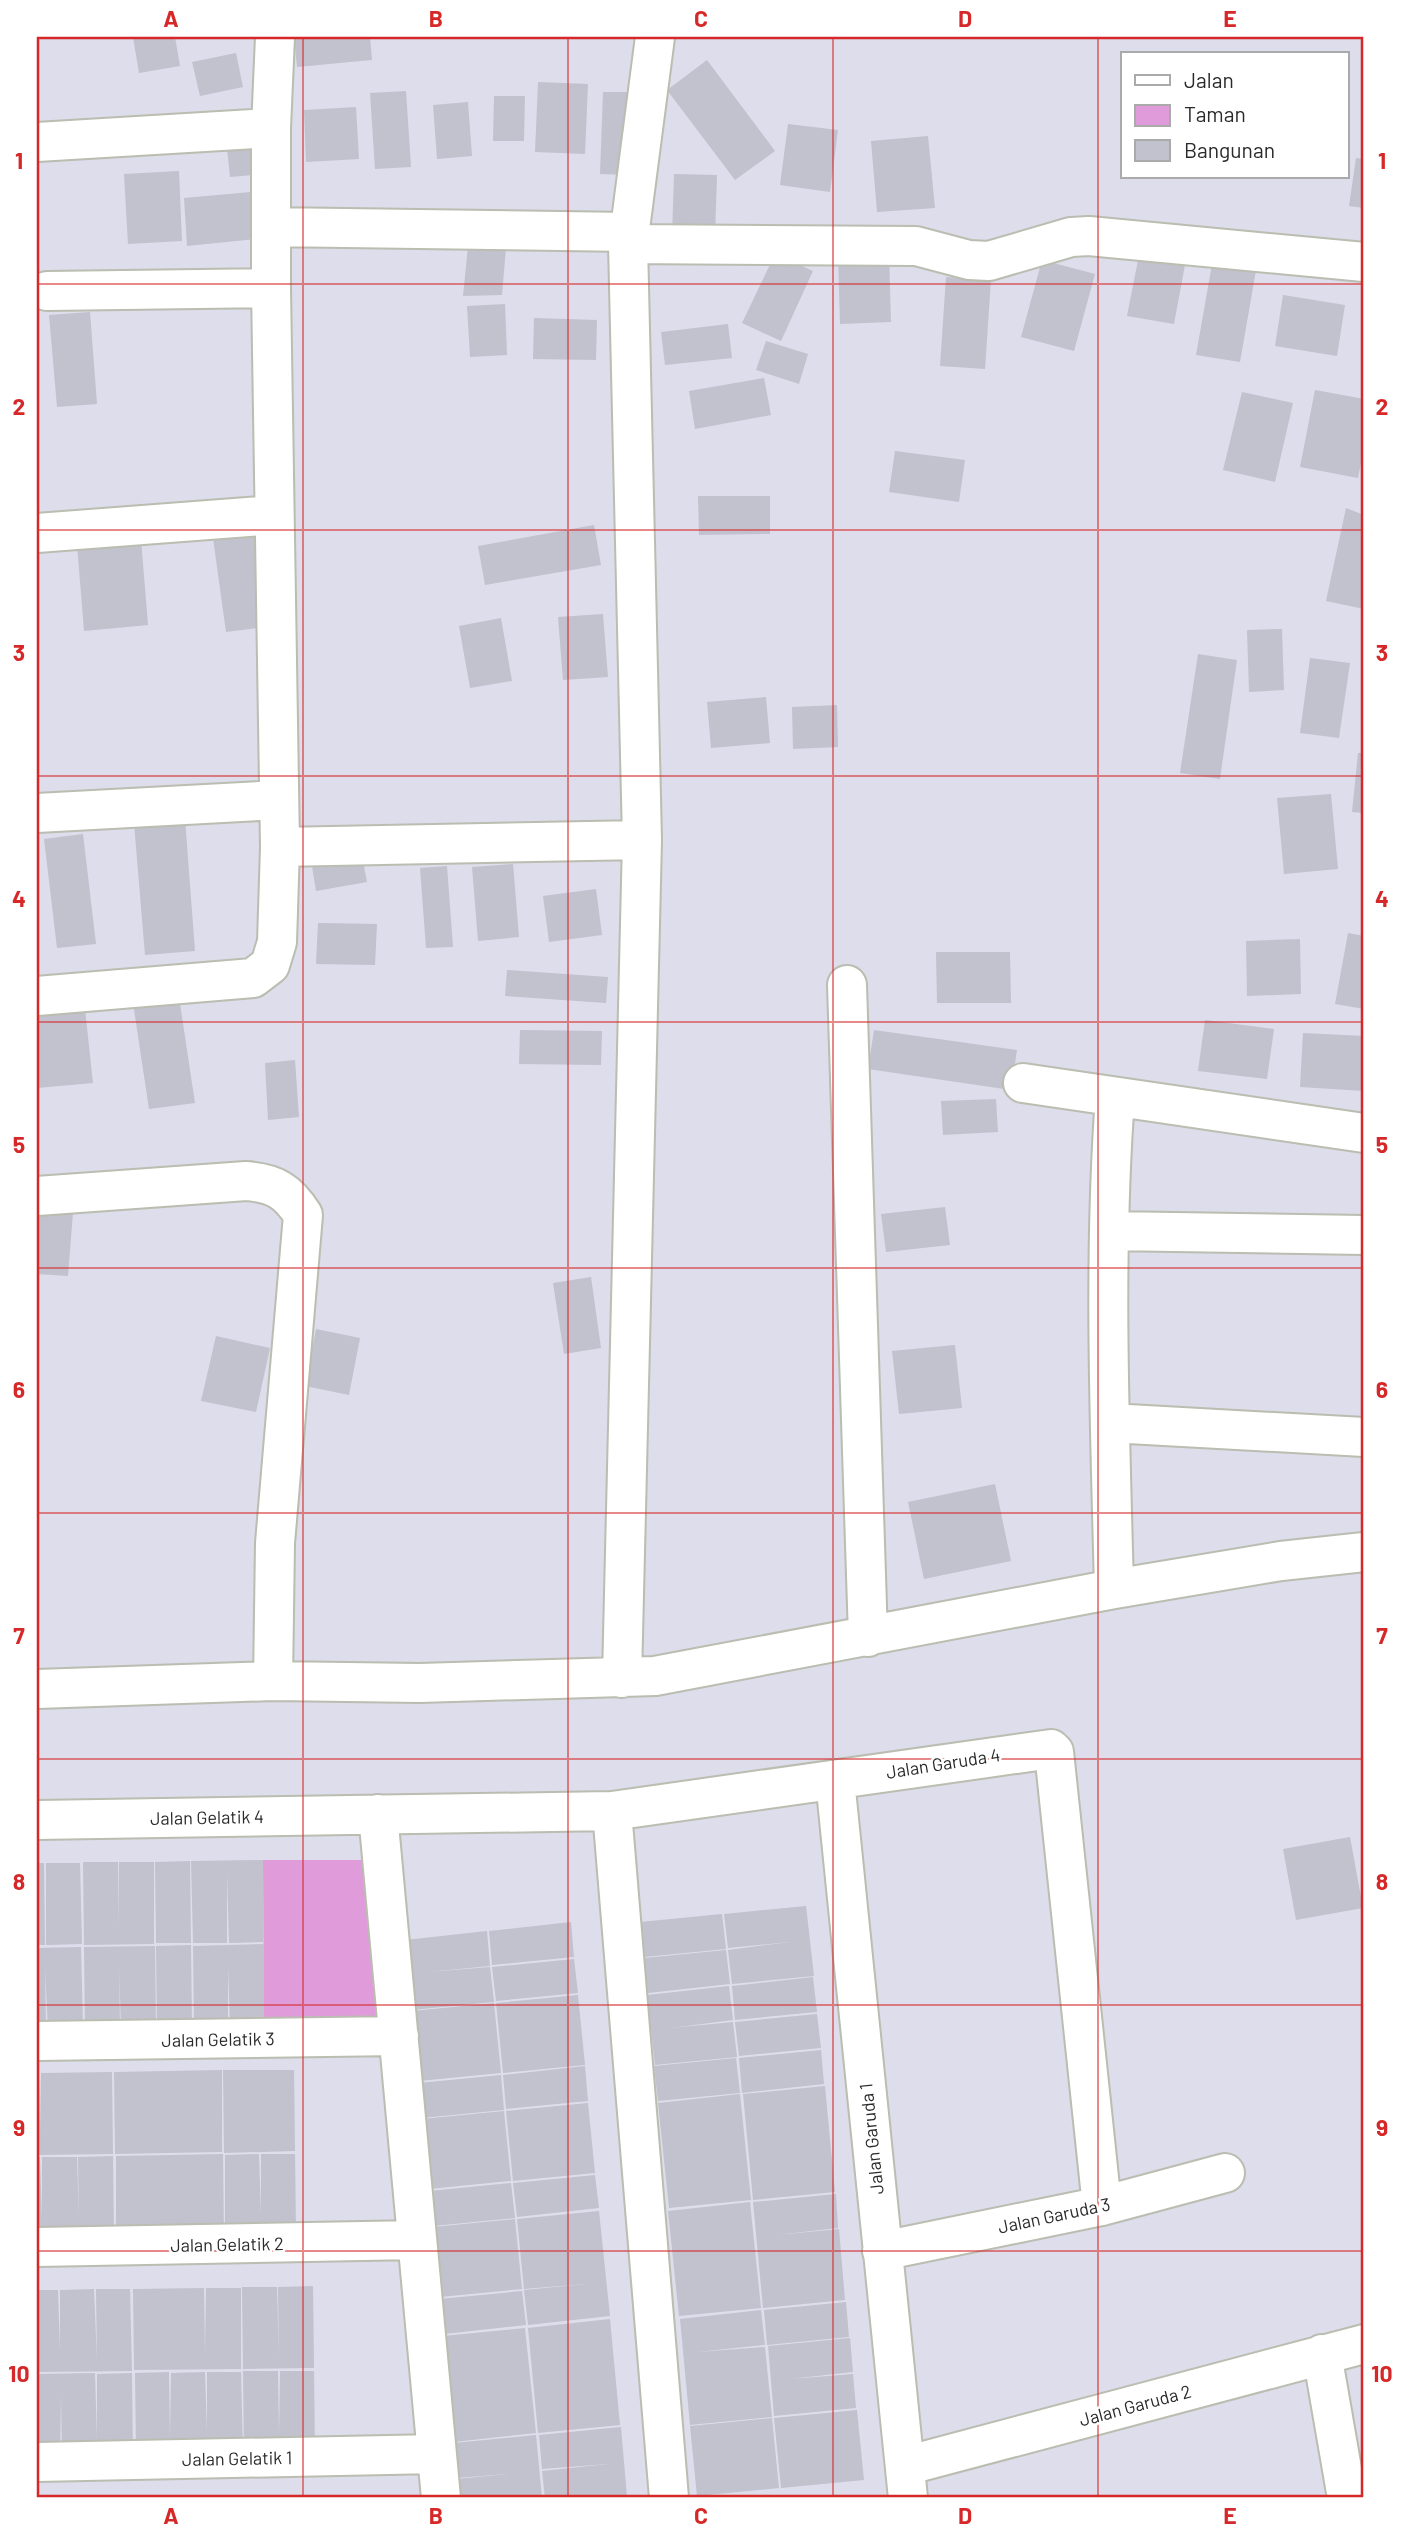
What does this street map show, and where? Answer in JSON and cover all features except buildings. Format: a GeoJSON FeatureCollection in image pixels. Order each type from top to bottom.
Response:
{"type":"FeatureCollection","features":[{"type":"Feature","properties":{"kind":"street"},"geometry":{"type":"LineString","coordinates":[[37,996],[253,978],[270,965],[277,942],[280,848],[271,288],[271,128],[275,37]]}},
{"type":"Feature","properties":{"kind":"street"},"geometry":{"type":"LineString","coordinates":[[622,1678],[642,840],[629,238],[655,37]]}},
{"type":"Feature","properties":{"kind":"street"},"geometry":{"type":"LineString","coordinates":[[37,142],[271,128]]}},
{"type":"Feature","properties":{"kind":"street"},"geometry":{"type":"LineString","coordinates":[[271,227],[916,246],[969,260],[989,261],[1071,237],[1089,236],[1364,262]]}},
{"type":"Feature","properties":{"kind":"street"},"geometry":{"type":"LineString","coordinates":[[47,291],[271,288]]}},
{"type":"Feature","properties":{"kind":"street"},"geometry":{"type":"LineString","coordinates":[[37,533],[274,515]]}},
{"type":"Feature","properties":{"kind":"street"},"geometry":{"type":"LineString","coordinates":[[37,813],[279,800]]}},
{"type":"Feature","properties":{"kind":"street"},"geometry":{"type":"LineString","coordinates":[[280,848],[642,840]]}},
{"type":"Feature","properties":{"kind":"street"},"geometry":{"type":"LineString","coordinates":[[847,985],[868,1637]]}},
{"type":"Feature","properties":{"kind":"street"},"geometry":{"type":"LineString","coordinates":[[1023,1083],[1364,1133]]}},
{"type":"Feature","properties":{"kind":"street"},"geometry":{"type":"LineString","coordinates":[[1114,1589],[1109,1231],[1115,1097]]}},
{"type":"Feature","properties":{"kind":"street"},"geometry":{"type":"LineString","coordinates":[[37,1196],[246,1181],[266,1183],[284,1190],[303,1214],[275,1543],[272,1681]]}},
{"type":"Feature","properties":{"kind":"street"},"geometry":{"type":"LineString","coordinates":[[1109,1231],[1364,1236]]}},
{"type":"Feature","properties":{"kind":"street"},"geometry":{"type":"LineString","coordinates":[[1110,1423],[1364,1437]]}},
{"type":"Feature","properties":{"kind":"street"},"geometry":{"type":"LineString","coordinates":[[37,1689],[272,1681],[421,1683],[655,1676],[1114,1589],[1281,1561],[1364,1552]]}},
{"type":"Feature","properties":{"kind":"street","name":"Jalan Garuda 4"},"geometry":{"type":"LineString","coordinates":[[378,1814],[612,1811],[1045,1747],[1054,1752],[1101,2206]]}},
{"type":"Feature","properties":{"kind":"street","name":"Jalan Garuda 1"},"geometry":{"type":"LineString","coordinates":[[835,1780],[907,2482]]}},
{"type":"Feature","properties":{"kind":"street"},"geometry":{"type":"LineString","coordinates":[[612,1811],[669,2498]]}},
{"type":"Feature","properties":{"kind":"street"},"geometry":{"type":"LineString","coordinates":[[378,1814],[441,2498]]}},
{"type":"Feature","properties":{"kind":"street","name":"Jalan Gelatik 4"},"geometry":{"type":"LineString","coordinates":[[37,1820],[378,1814]]}},
{"type":"Feature","properties":{"kind":"street","name":"Jalan Gelatik 3"},"geometry":{"type":"LineString","coordinates":[[37,2041],[398,2036]]}},
{"type":"Feature","properties":{"kind":"street","name":"Jalan Garuda 3"},"geometry":{"type":"LineString","coordinates":[[882,2250],[1101,2206],[1225,2173]]}},
{"type":"Feature","properties":{"kind":"street","name":"Jalan Gelatik 2"},"geometry":{"type":"LineString","coordinates":[[37,2248],[417,2240]]}},
{"type":"Feature","properties":{"kind":"street","name":"Jalan Garuda 2"},"geometry":{"type":"LineString","coordinates":[[907,2482],[1322,2354],[1364,2344]]}},
{"type":"Feature","properties":{"kind":"street"},"geometry":{"type":"LineString","coordinates":[[1322,2354],[1347,2498]]}},
{"type":"Feature","properties":{"kind":"street","name":"Jalan Gelatik 1"},"geometry":{"type":"LineString","coordinates":[[37,2462],[437,2454]]}},
{"type":"Feature","properties":{"kind":"green space"},"geometry":{"type":"Polygon","coordinates":[[[263,1860],[372,1860],[379,2023],[264,2026],[263,1860]]]}}]}
